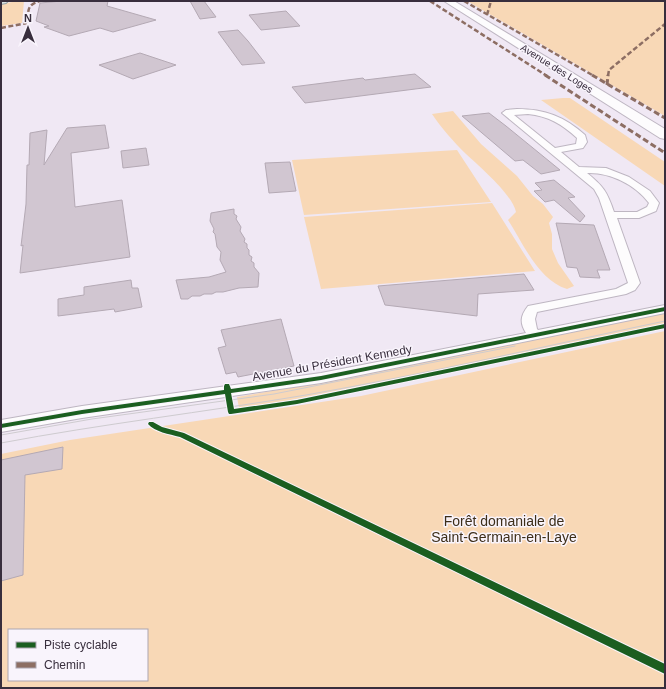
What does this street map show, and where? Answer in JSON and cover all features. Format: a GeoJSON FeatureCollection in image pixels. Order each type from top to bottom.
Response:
{"type":"FeatureCollection","features":[{"type":"Feature","properties":{"kind":"main road","name":"Avenue des Loges"},"geometry":{"type":"LineString","coordinates":[[448,1],[665,135]]}},
{"type":"Feature","properties":{"kind":"street"},"geometry":{"type":"LineString","coordinates":[[535,335],[530,330],[527,321],[528,315],[532,309],[616,293],[631,287],[634,283],[604,198],[598,187],[506,113],[525,111],[550,115],[582,137],[580,146],[554,151]]}},
{"type":"Feature","properties":{"kind":"street"},"geometry":{"type":"LineString","coordinates":[[578,170],[602,170],[614,173],[634,185],[651,198],[654,203],[652,209],[639,215],[610,215]]}},
{"type":"Feature","properties":{"kind":"street","name":"Avenue du Président Kennedy"},"geometry":{"type":"LineString","coordinates":[[1,426],[93,410],[290,383],[665,309]]}},
{"type":"Feature","properties":{"kind":"green space"},"geometry":{"type":"Polygon","coordinates":[[[24,1],[22,23],[1,26],[1,4],[24,1]]]}},
{"type":"Feature","properties":{"kind":"green space"},"geometry":{"type":"Polygon","coordinates":[[[467,1],[665,1],[665,116],[467,1]]]}},
{"type":"Feature","properties":{"kind":"green space"},"geometry":{"type":"Polygon","coordinates":[[[570,98],[665,162],[665,186],[541,100],[570,98]]]}},
{"type":"Feature","properties":{"kind":"green space"},"geometry":{"type":"Polygon","coordinates":[[[453,111],[481,144],[517,176],[553,217],[549,223],[552,234],[552,249],[558,263],[574,286],[567,289],[557,284],[548,278],[532,260],[508,220],[516,212],[508,197],[495,181],[452,140],[432,114],[453,111]]]}},
{"type":"Feature","properties":{"kind":"green space"},"geometry":{"type":"Polygon","coordinates":[[[457,150],[491,202],[304,215],[292,160],[457,150]]]}},
{"type":"Feature","properties":{"kind":"green space"},"geometry":{"type":"Polygon","coordinates":[[[492,203],[535,271],[321,289],[304,217],[492,203]]]}},
{"type":"Feature","properties":{"kind":"green space"},"geometry":{"type":"Polygon","coordinates":[[[665,313],[665,324],[286,401],[239,408],[237,397],[336,380],[665,313]]]}},
{"type":"Feature","properties":{"kind":"green space","name":"Forêt domaniale de Saint-Germain-en-Laye"},"geometry":{"type":"Polygon","coordinates":[[[665,331],[665,688],[1,688],[1,454],[70,440],[361,396],[665,331]]]}},
{"type":"Feature","properties":{"kind":"building"},"geometry":{"type":"Polygon","coordinates":[[[62,1],[108,1],[107,6],[156,20],[113,32],[100,28],[69,36],[44,27],[49,26],[36,21],[40,3],[62,1]]]}},
{"type":"Feature","properties":{"kind":"building"},"geometry":{"type":"Polygon","coordinates":[[[190,1],[204,1],[216,17],[200,19],[190,1]]]}},
{"type":"Feature","properties":{"kind":"building"},"geometry":{"type":"Polygon","coordinates":[[[286,11],[300,26],[261,30],[249,15],[286,11]]]}},
{"type":"Feature","properties":{"kind":"building"},"geometry":{"type":"Polygon","coordinates":[[[238,30],[265,63],[242,65],[218,32],[238,30]]]}},
{"type":"Feature","properties":{"kind":"building"},"geometry":{"type":"Polygon","coordinates":[[[140,53],[176,65],[133,79],[99,65],[140,53]]]}},
{"type":"Feature","properties":{"kind":"building"},"geometry":{"type":"Polygon","coordinates":[[[415,74],[431,87],[305,103],[292,87],[363,78],[365,80],[415,74]]]}},
{"type":"Feature","properties":{"kind":"building"},"geometry":{"type":"Polygon","coordinates":[[[489,113],[560,170],[541,174],[523,160],[515,161],[462,116],[489,113]]]}},
{"type":"Feature","properties":{"kind":"building"},"geometry":{"type":"Polygon","coordinates":[[[105,125],[109,148],[71,153],[75,207],[122,200],[130,257],[20,273],[23,245],[21,246],[26,204],[27,165],[29,165],[30,133],[47,130],[44,165],[67,128],[105,125]]]}},
{"type":"Feature","properties":{"kind":"building"},"geometry":{"type":"Polygon","coordinates":[[[146,148],[149,165],[123,168],[121,151],[146,148]]]}},
{"type":"Feature","properties":{"kind":"building"},"geometry":{"type":"Polygon","coordinates":[[[290,162],[296,191],[269,193],[265,163],[290,162]]]}},
{"type":"Feature","properties":{"kind":"building"},"geometry":{"type":"Polygon","coordinates":[[[554,180],[575,197],[568,198],[585,216],[580,222],[554,200],[545,202],[534,191],[542,190],[535,183],[554,180]]]}},
{"type":"Feature","properties":{"kind":"building"},"geometry":{"type":"Polygon","coordinates":[[[234,209],[234,214],[237,216],[236,219],[241,227],[240,231],[245,239],[244,242],[247,244],[249,255],[252,257],[251,261],[254,263],[254,267],[259,273],[258,287],[239,288],[212,294],[192,296],[188,299],[181,299],[176,280],[209,277],[226,272],[220,260],[221,252],[217,247],[215,234],[213,232],[214,229],[210,221],[211,213],[234,209]]]}},
{"type":"Feature","properties":{"kind":"building"},"geometry":{"type":"Polygon","coordinates":[[[556,223],[594,225],[610,270],[597,270],[600,278],[580,277],[577,268],[567,267],[556,223]]]}},
{"type":"Feature","properties":{"kind":"building"},"geometry":{"type":"Polygon","coordinates":[[[524,274],[534,290],[478,294],[477,316],[385,305],[378,286],[524,274]]]}},
{"type":"Feature","properties":{"kind":"building"},"geometry":{"type":"Polygon","coordinates":[[[131,280],[132,288],[138,288],[142,307],[115,312],[114,309],[58,316],[58,299],[84,295],[84,287],[131,280]]]}},
{"type":"Feature","properties":{"kind":"building"},"geometry":{"type":"Polygon","coordinates":[[[281,319],[294,366],[238,377],[236,372],[226,374],[218,348],[226,346],[221,330],[281,319]]]}},
{"type":"Feature","properties":{"kind":"building"},"geometry":{"type":"Polygon","coordinates":[[[63,447],[62,469],[25,475],[23,575],[1,581],[1,460],[63,447]]]}},
{"type":"Feature","properties":{"kind":"tram line"},"geometry":{"type":"LineString","coordinates":[[1,443],[351,387],[665,321]]}},
{"type":"Feature","properties":{"kind":"tram line"},"geometry":{"type":"LineString","coordinates":[[1,435],[92,419],[274,394],[515,346]]}},
{"type":"Feature","properties":{"kind":"marked path"},"geometry":{"type":"LineString","coordinates":[[1,28],[27,23],[29,6],[32,3],[40,1]]}},
{"type":"Feature","properties":{"kind":"marked path"},"geometry":{"type":"LineString","coordinates":[[430,1],[665,153]]}},
{"type":"Feature","properties":{"kind":"marked path"},"geometry":{"type":"LineString","coordinates":[[464,1],[665,118]]}},
{"type":"Feature","properties":{"kind":"marked path"},"geometry":{"type":"LineString","coordinates":[[487,15],[491,1]]}},
{"type":"Feature","properties":{"kind":"marked path"},"geometry":{"type":"LineString","coordinates":[[607,85],[609,70],[665,24]]}},
{"type":"Feature","properties":{"kind":"cycle path"},"geometry":{"type":"LineString","coordinates":[[1,426],[82,412],[321,378],[665,309]]}},
{"type":"Feature","properties":{"kind":"cycle path"},"geometry":{"type":"LineString","coordinates":[[227,386],[231,412],[297,402],[665,326]]}},
{"type":"Feature","properties":{"kind":"cycle path"},"geometry":{"type":"LineString","coordinates":[[151,424],[160,429],[182,435],[665,669]]}}]}
